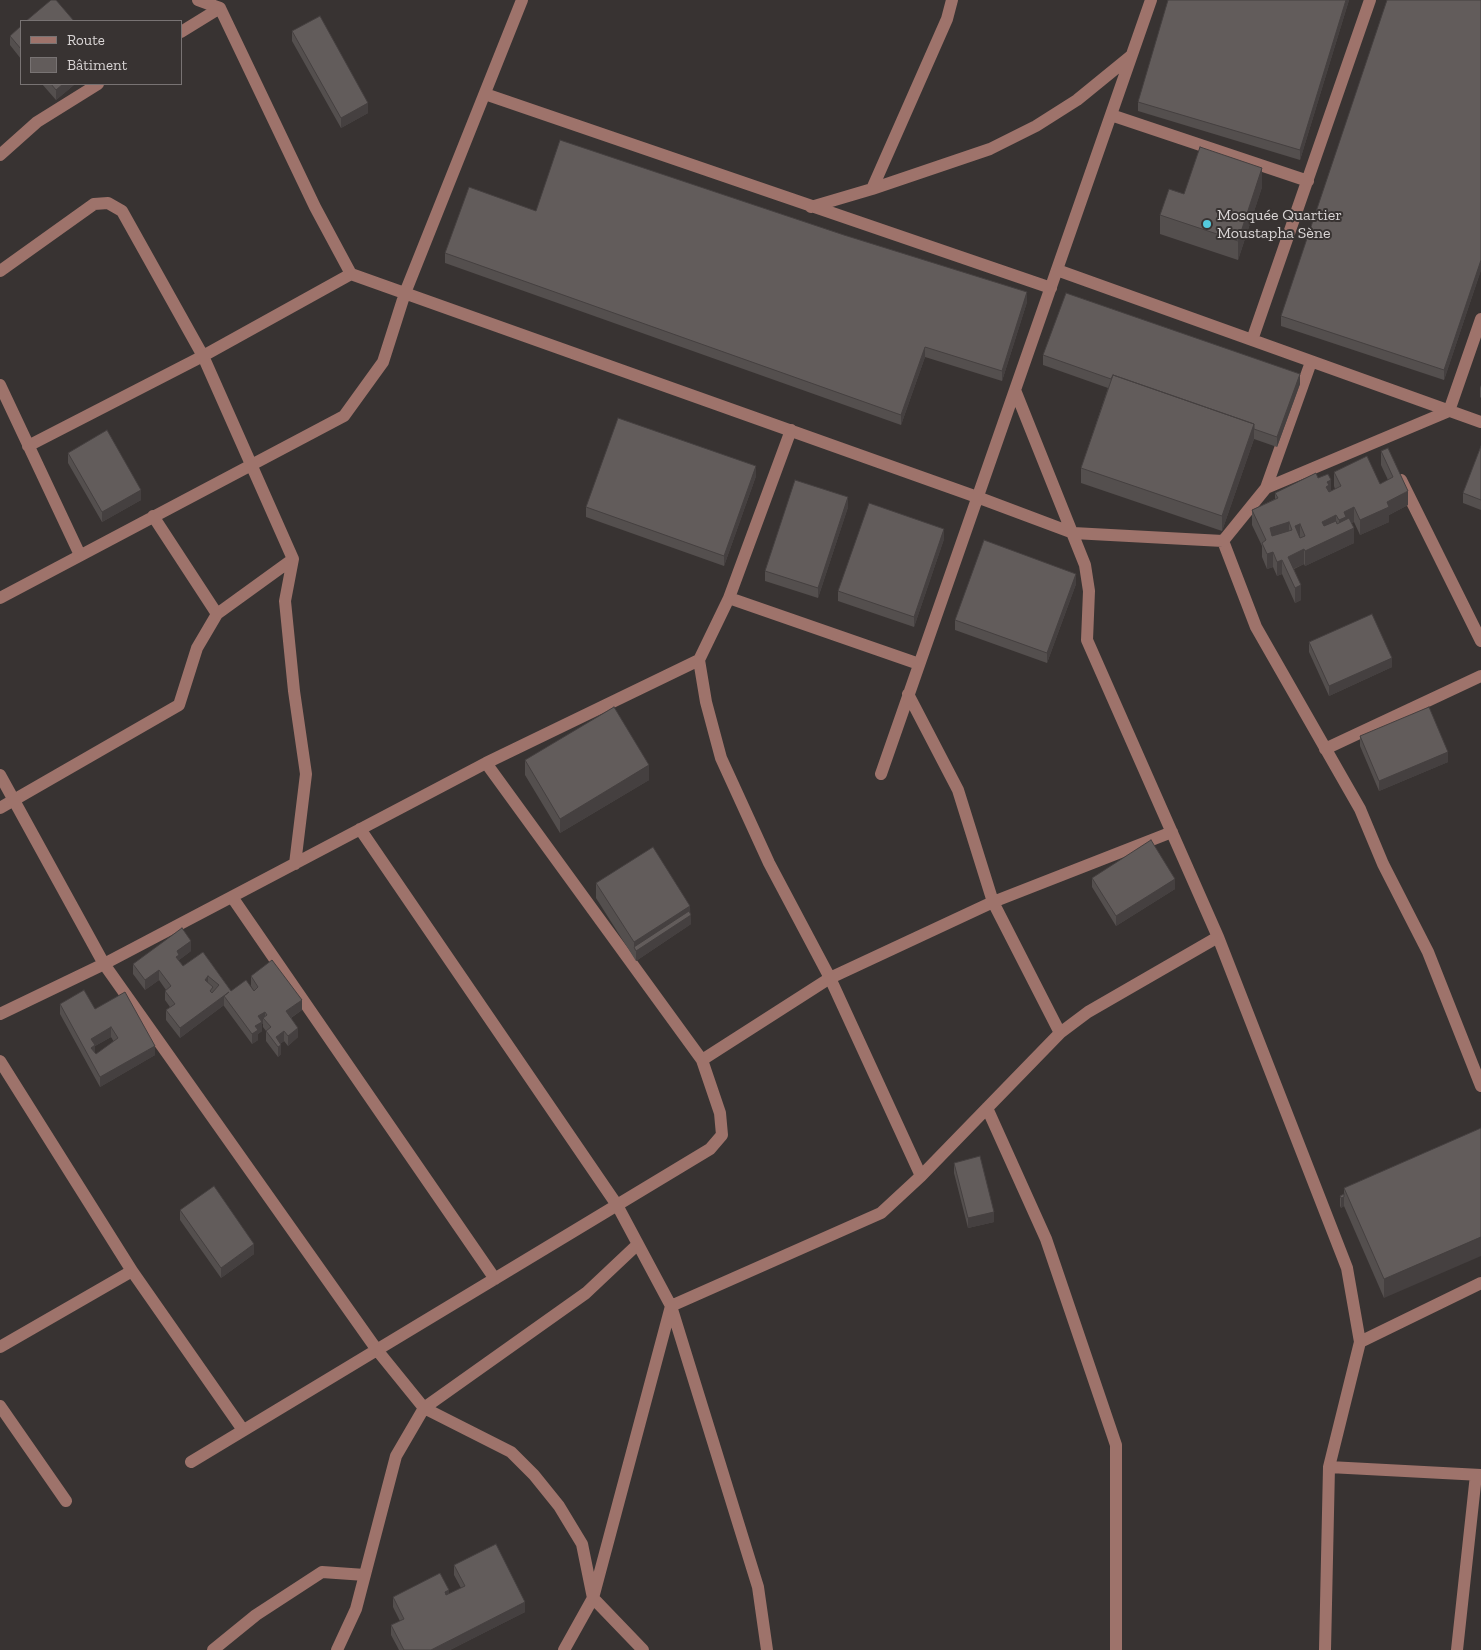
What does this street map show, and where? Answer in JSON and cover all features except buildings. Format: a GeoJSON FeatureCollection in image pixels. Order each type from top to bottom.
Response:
{"type":"FeatureCollection","features":[{"type":"Feature","properties":{"kind":"street"},"geometry":{"type":"LineString","coordinates":[[198,0],[220,8],[315,207],[351,274],[791,430],[1073,533],[1223,541]]}},
{"type":"Feature","properties":{"kind":"street"},"geometry":{"type":"LineString","coordinates":[[0,598],[344,416],[383,362],[405,293],[522,0]]}},
{"type":"Feature","properties":{"kind":"street"},"geometry":{"type":"LineString","coordinates":[[872,189],[947,18],[952,0]]}},
{"type":"Feature","properties":{"kind":"street"},"geometry":{"type":"LineString","coordinates":[[881,774],[1151,0]]}},
{"type":"Feature","properties":{"kind":"street"},"geometry":{"type":"LineString","coordinates":[[1252,340],[1370,0]]}},
{"type":"Feature","properties":{"kind":"street"},"geometry":{"type":"LineString","coordinates":[[182,31],[220,8]]}},
{"type":"Feature","properties":{"kind":"street"},"geometry":{"type":"LineString","coordinates":[[811,207],[872,189],[990,149],[1036,126],[1077,100],[1132,55]]}},
{"type":"Feature","properties":{"kind":"street"},"geometry":{"type":"LineString","coordinates":[[0,155],[37,122],[96,85]]}},
{"type":"Feature","properties":{"kind":"street"},"geometry":{"type":"LineString","coordinates":[[485,94],[1051,288]]}},
{"type":"Feature","properties":{"kind":"street"},"geometry":{"type":"LineString","coordinates":[[1111,115],[1308,181]]}},
{"type":"Feature","properties":{"kind":"street"},"geometry":{"type":"LineString","coordinates":[[0,271],[94,204],[108,203],[122,211],[203,356],[293,559],[286,601],[294,691],[306,774],[295,864]]}},
{"type":"Feature","properties":{"kind":"street"},"geometry":{"type":"LineString","coordinates":[[1057,270],[1481,422]]}},
{"type":"Feature","properties":{"kind":"street"},"geometry":{"type":"LineString","coordinates":[[28,446],[203,356],[351,274]]}},
{"type":"Feature","properties":{"kind":"street"},"geometry":{"type":"LineString","coordinates":[[1266,488],[1383,444],[1449,411],[1481,319]]}},
{"type":"Feature","properties":{"kind":"street"},"geometry":{"type":"LineString","coordinates":[[1223,541],[1266,488],[1311,362]]}},
{"type":"Feature","properties":{"kind":"street"},"geometry":{"type":"LineString","coordinates":[[0,385],[80,555]]}},
{"type":"Feature","properties":{"kind":"street"},"geometry":{"type":"LineString","coordinates":[[1015,390],[1085,565],[1089,592],[1087,640],[1218,937],[1347,1268],[1360,1342],[1329,1467],[1325,1650]]}},
{"type":"Feature","properties":{"kind":"street"},"geometry":{"type":"LineString","coordinates":[[791,430],[729,598],[699,660],[706,702],[721,758],[769,863],[830,978],[921,1176]]}},
{"type":"Feature","properties":{"kind":"street"},"geometry":{"type":"LineString","coordinates":[[1394,466],[1481,641]]}},
{"type":"Feature","properties":{"kind":"street"},"geometry":{"type":"LineString","coordinates":[[153,516],[217,614]]}},
{"type":"Feature","properties":{"kind":"street"},"geometry":{"type":"LineString","coordinates":[[1223,541],[1256,627],[1360,809],[1383,864],[1428,952],[1481,1086]]}},
{"type":"Feature","properties":{"kind":"street"},"geometry":{"type":"LineString","coordinates":[[0,808],[179,705],[197,648],[217,614],[293,559]]}},
{"type":"Feature","properties":{"kind":"street"},"geometry":{"type":"LineString","coordinates":[[729,598],[919,664]]}},
{"type":"Feature","properties":{"kind":"street"},"geometry":{"type":"LineString","coordinates":[[0,1014],[104,964],[486,764],[699,660]]}},
{"type":"Feature","properties":{"kind":"street"},"geometry":{"type":"LineString","coordinates":[[1325,750],[1481,676]]}},
{"type":"Feature","properties":{"kind":"street"},"geometry":{"type":"LineString","coordinates":[[908,694],[958,790],[993,902],[1060,1033]]}},
{"type":"Feature","properties":{"kind":"street"},"geometry":{"type":"LineString","coordinates":[[191,1462],[710,1149],[722,1134],[720,1113],[702,1060],[486,764]]}},
{"type":"Feature","properties":{"kind":"street"},"geometry":{"type":"LineString","coordinates":[[0,774],[104,964],[376,1350],[424,1408],[511,1452],[534,1475],[560,1506],[582,1544],[592,1598],[643,1650]]}},
{"type":"Feature","properties":{"kind":"street"},"geometry":{"type":"LineString","coordinates":[[360,829],[617,1205],[671,1306],[758,1586],[767,1650]]}},
{"type":"Feature","properties":{"kind":"street"},"geometry":{"type":"LineString","coordinates":[[702,1060],[830,978],[993,902],[1172,832]]}},
{"type":"Feature","properties":{"kind":"street"},"geometry":{"type":"LineString","coordinates":[[232,897],[494,1279]]}},
{"type":"Feature","properties":{"kind":"street"},"geometry":{"type":"LineString","coordinates":[[671,1306],[881,1213],[921,1176],[1060,1033],[1088,1012],[1218,937]]}},
{"type":"Feature","properties":{"kind":"street"},"geometry":{"type":"LineString","coordinates":[[0,1061],[132,1271],[243,1430]]}},
{"type":"Feature","properties":{"kind":"street"},"geometry":{"type":"LineString","coordinates":[[987,1108],[1046,1239],[1116,1445],[1116,1650]]}},
{"type":"Feature","properties":{"kind":"street"},"geometry":{"type":"LineString","coordinates":[[337,1650],[356,1609],[396,1456],[424,1408],[586,1293],[638,1244]]}},
{"type":"Feature","properties":{"kind":"street"},"geometry":{"type":"LineString","coordinates":[[0,1347],[132,1271]]}},
{"type":"Feature","properties":{"kind":"street"},"geometry":{"type":"LineString","coordinates":[[1360,1342],[1481,1283]]}},
{"type":"Feature","properties":{"kind":"street"},"geometry":{"type":"LineString","coordinates":[[564,1650],[592,1598],[671,1306]]}},
{"type":"Feature","properties":{"kind":"street"},"geometry":{"type":"LineString","coordinates":[[0,1406],[66,1501]]}},
{"type":"Feature","properties":{"kind":"street"},"geometry":{"type":"LineString","coordinates":[[1329,1467],[1478,1475],[1457,1650]]}},
{"type":"Feature","properties":{"kind":"street"},"geometry":{"type":"LineString","coordinates":[[213,1650],[256,1615],[322,1572],[365,1575]]}},
{"type":"Feature","properties":{"kind":"place","name":"Mosquée Quartier Moustapha Sène"},"geometry":{"type":"Point","coordinates":[1207,224]}}]}
